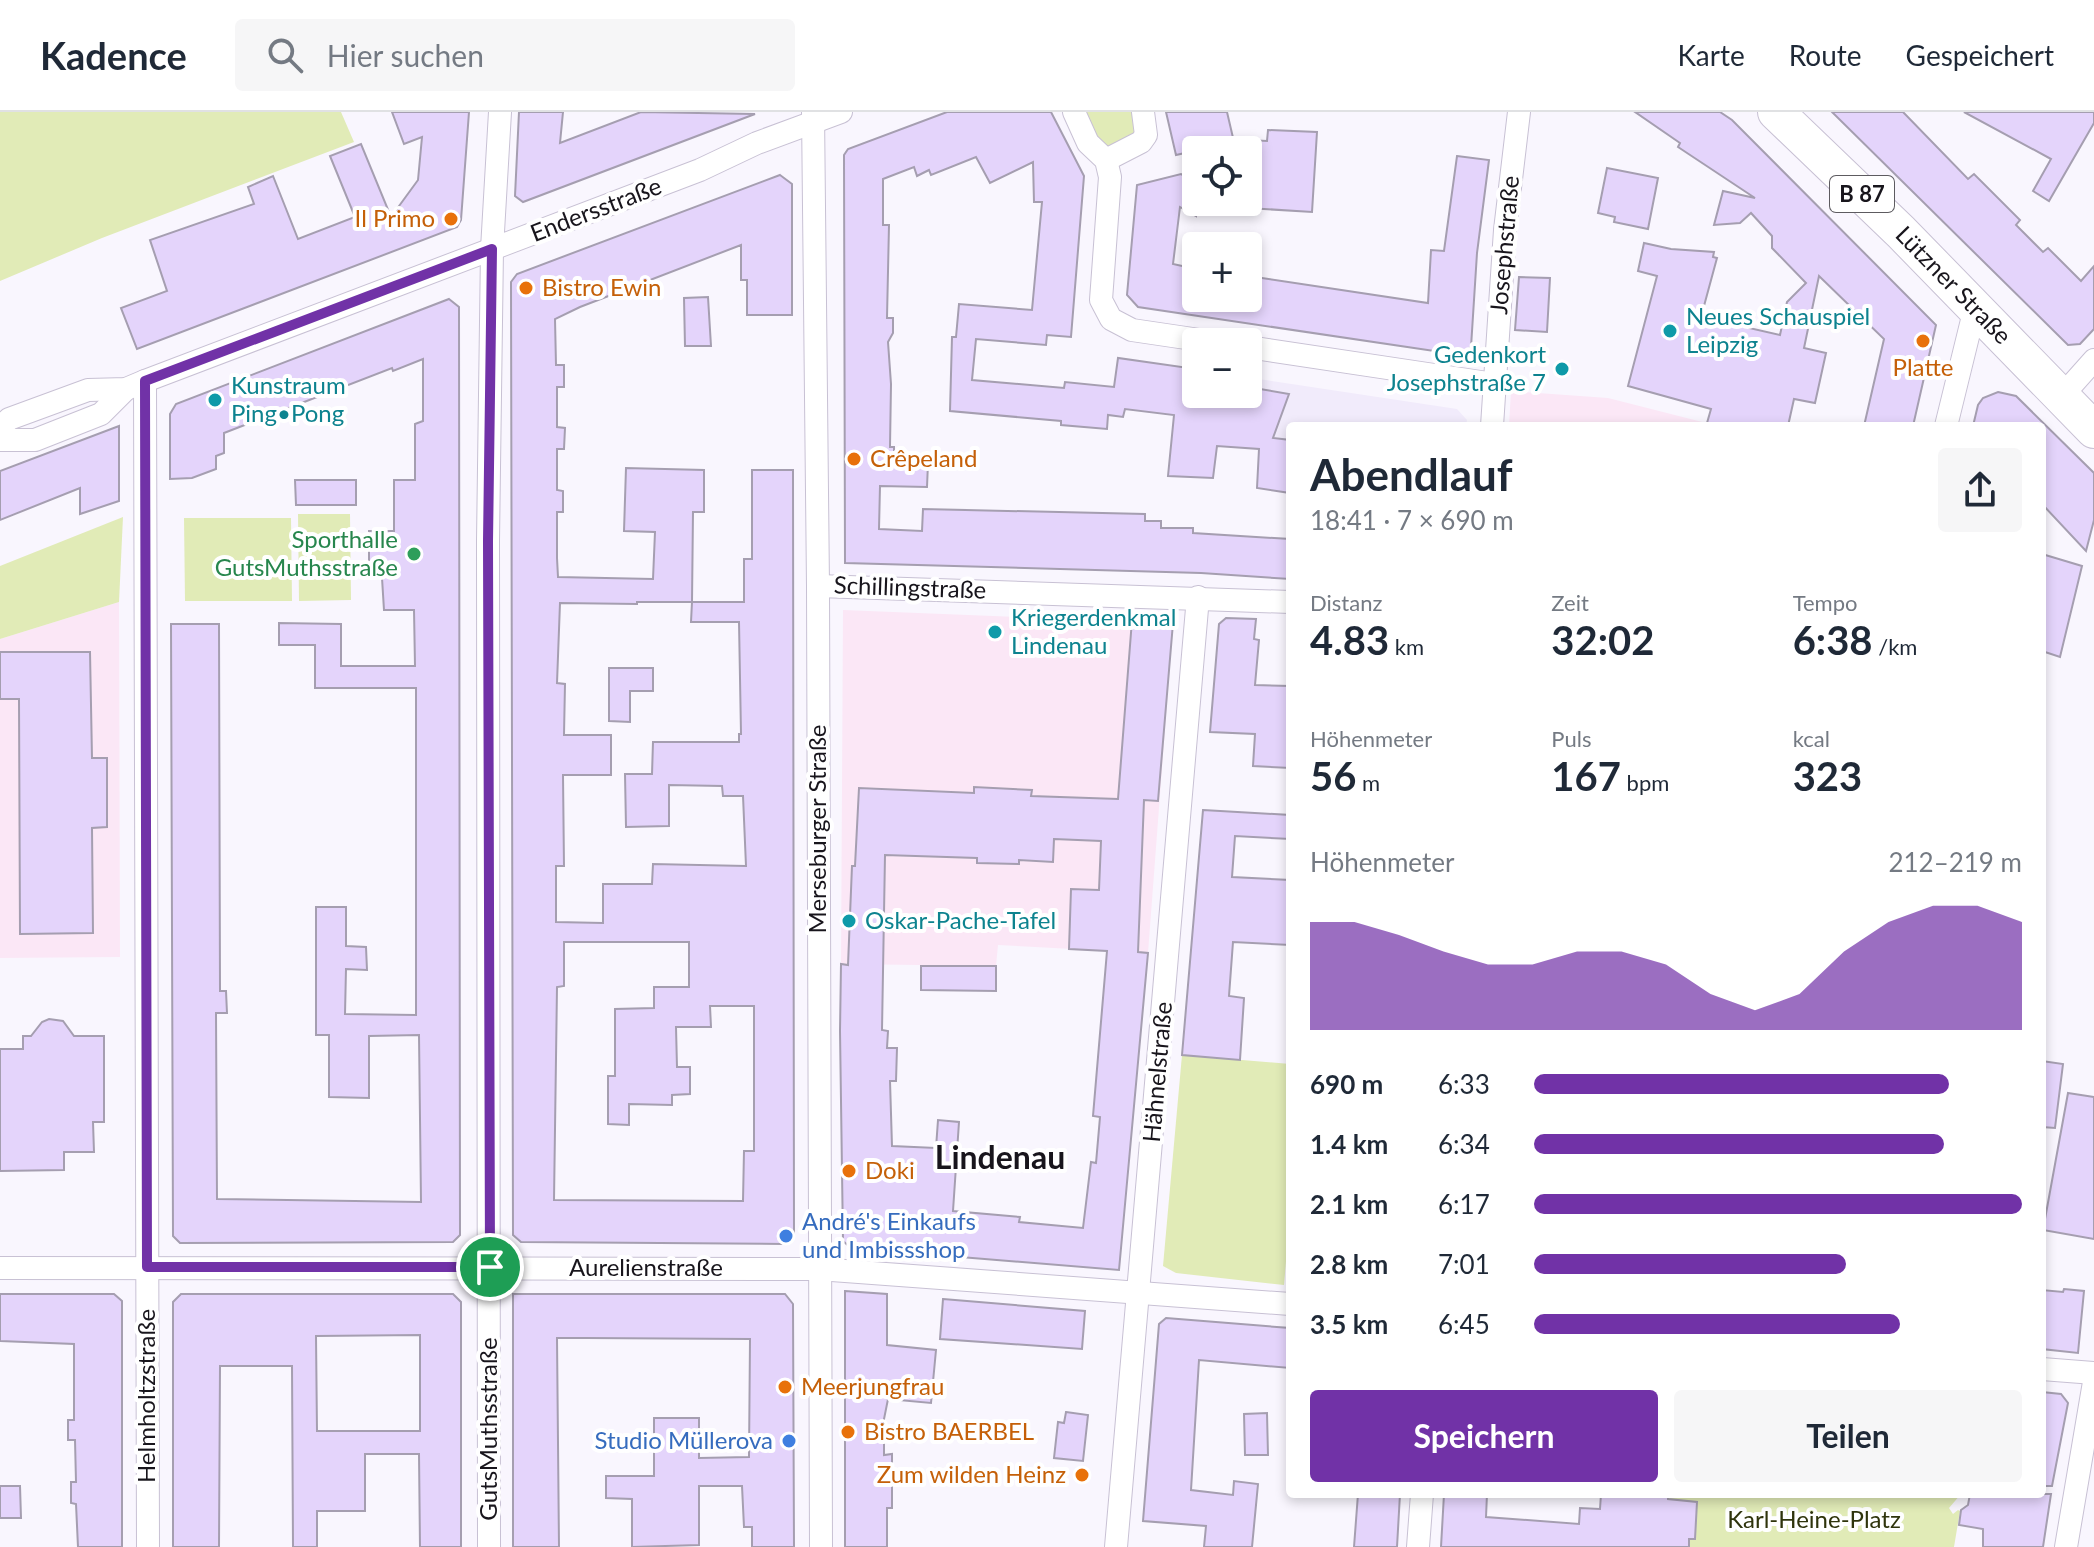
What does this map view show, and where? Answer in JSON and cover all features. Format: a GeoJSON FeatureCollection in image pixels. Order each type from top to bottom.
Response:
{"type":"FeatureCollection","features":[{"type":"Feature","properties":{"kind":"main road","name":"Lützner Straße"},"geometry":{"type":"LineString","coordinates":[[1776,112],[2094,430]]}},
{"type":"Feature","properties":{"kind":"street","name":"GutsMuthsstraße"},"geometry":{"type":"LineString","coordinates":[[489,1547],[488,541],[492,249],[500,112]]}},
{"type":"Feature","properties":{"kind":"street","name":"Endersstraße"},"geometry":{"type":"LineString","coordinates":[[0,429],[9,419],[88,390],[136,385],[700,170],[813,117],[841,112]]}},
{"type":"Feature","properties":{"kind":"street"},"geometry":{"type":"LineString","coordinates":[[1074,112],[1088,143],[1106,160],[1110,177],[1101,300],[1111,319],[1132,330],[1182,337]]}},
{"type":"Feature","properties":{"kind":"street"},"geometry":{"type":"LineString","coordinates":[[1106,160],[1141,142],[1146,135],[1143,112]]}},
{"type":"Feature","properties":{"kind":"street","name":"Josephstraße"},"geometry":{"type":"LineString","coordinates":[[1492,422],[1505,230],[1519,112]]}},
{"type":"Feature","properties":{"kind":"street","name":"Merseburger Straße"},"geometry":{"type":"LineString","coordinates":[[813,117],[821,1547]]}},
{"type":"Feature","properties":{"kind":"street"},"geometry":{"type":"LineString","coordinates":[[1947,422],[1975,308]]}},
{"type":"Feature","properties":{"kind":"street"},"geometry":{"type":"LineString","coordinates":[[1262,349],[1494,384]]}},
{"type":"Feature","properties":{"kind":"street"},"geometry":{"type":"LineString","coordinates":[[2061,397],[2094,360]]}},
{"type":"Feature","properties":{"kind":"street","name":"Endersstraße"},"geometry":{"type":"LineString","coordinates":[[0,440],[35,440],[101,414],[136,385]]}},
{"type":"Feature","properties":{"kind":"street","name":"Helmholtzstraße"},"geometry":{"type":"LineString","coordinates":[[136,385],[148,1547]]}},
{"type":"Feature","properties":{"kind":"street","name":"Schillingstraße"},"geometry":{"type":"LineString","coordinates":[[818,586],[1286,602]]}},
{"type":"Feature","properties":{"kind":"street","name":"Hähnelstraße"},"geometry":{"type":"LineString","coordinates":[[1116,1547],[1198,597]]}},
{"type":"Feature","properties":{"kind":"street","name":"Aurelienstraße"},"geometry":{"type":"LineString","coordinates":[[0,1268],[818,1269],[1286,1304]]}},
{"type":"Feature","properties":{"kind":"street"},"geometry":{"type":"LineString","coordinates":[[2046,1369],[2094,1373]]}},
{"type":"Feature","properties":{"kind":"street"},"geometry":{"type":"LineString","coordinates":[[2066,1547],[2094,1382]]}},
{"type":"Feature","properties":{"kind":"street"},"geometry":{"type":"LineString","coordinates":[[1418,1547],[1422,1498]]}},
{"type":"Feature","properties":{"kind":"shaded area"},"geometry":{"type":"Polygon","coordinates":[[[1262,379],[1457,409],[1467,420],[1286,422],[1286,492],[1257,488],[1259,449],[1249,448],[1255,408],[1262,408],[1262,379]]]}},
{"type":"Feature","properties":{"kind":"shaded area"},"geometry":{"type":"Polygon","coordinates":[[[1511,391],[1608,398],[1702,422],[1509,422],[1511,391]]]}},
{"type":"Feature","properties":{"kind":"shaded area"},"geometry":{"type":"Polygon","coordinates":[[[119,602],[120,957],[0,958],[0,639],[119,602]]]}},
{"type":"Feature","properties":{"kind":"shaded area"},"geometry":{"type":"Polygon","coordinates":[[[843,610],[1173,623],[1148,953],[998,945],[996,966],[841,964],[843,610]]]}},
{"type":"Feature","properties":{"kind":"green space"},"geometry":{"type":"Polygon","coordinates":[[[0,112],[341,112],[354,142],[102,238],[0,281],[0,112]]]}},
{"type":"Feature","properties":{"kind":"green space"},"geometry":{"type":"Polygon","coordinates":[[[1074,112],[1143,112],[1146,127],[1106,160],[1074,112]]]}},
{"type":"Feature","properties":{"kind":"green space"},"geometry":{"type":"Polygon","coordinates":[[[298,514],[350,514],[351,600],[299,601],[298,514]]]}},
{"type":"Feature","properties":{"kind":"green space"},"geometry":{"type":"Polygon","coordinates":[[[123,517],[119,602],[0,639],[0,566],[123,517]]]}},
{"type":"Feature","properties":{"kind":"green space"},"geometry":{"type":"Polygon","coordinates":[[[184,518],[291,518],[292,601],[185,601],[184,518]]]}},
{"type":"Feature","properties":{"kind":"green space"},"geometry":{"type":"Polygon","coordinates":[[[1182,1055],[1286,1064],[1284,1285],[1176,1273],[1163,1266],[1182,1055]]]}},
{"type":"Feature","properties":{"kind":"green space","name":"Karl-Heine-Platz"},"geometry":{"type":"Polygon","coordinates":[[[1958,1498],[1949,1508],[1953,1514],[1960,1511],[1954,1547],[1689,1547],[1689,1539],[1695,1539],[1697,1502],[1668,1499],[1958,1498]]]}},
{"type":"Feature","properties":{"kind":"building"},"geometry":{"type":"Polygon","coordinates":[[[392,112],[469,112],[461,220],[457,227],[137,349],[121,308],[167,291],[150,240],[254,204],[248,187],[273,176],[298,239],[355,217],[330,156],[361,144],[391,217],[418,180],[422,137],[404,144],[392,112]]]}},
{"type":"Feature","properties":{"kind":"building"},"geometry":{"type":"Polygon","coordinates":[[[519,112],[563,112],[560,143],[641,112],[755,114],[523,202],[515,196],[519,112]]]}},
{"type":"Feature","properties":{"kind":"building"},"geometry":{"type":"Polygon","coordinates":[[[947,112],[1051,112],[1084,176],[1071,337],[1047,335],[1046,345],[976,339],[972,380],[1064,388],[1065,382],[1114,387],[1118,358],[1182,367],[1182,408],[1262,408],[1262,389],[1289,394],[1273,438],[1286,440],[1286,492],[1257,488],[1259,449],[1217,446],[1213,478],[1168,476],[1174,415],[1125,409],[1123,417],[1108,415],[1107,429],[1061,425],[1061,421],[950,411],[952,337],[956,337],[959,304],[1032,310],[1042,202],[1034,202],[1033,162],[990,183],[976,157],[931,175],[929,170],[917,176],[914,167],[883,179],[883,225],[889,225],[887,318],[893,318],[893,333],[888,342],[890,447],[894,447],[894,462],[928,463],[927,487],[880,486],[879,529],[922,531],[923,509],[1145,514],[1145,521],[1161,521],[1161,528],[1193,528],[1193,533],[1286,539],[1286,579],[1201,573],[845,563],[844,155],[848,149],[947,112]]]}},
{"type":"Feature","properties":{"kind":"building"},"geometry":{"type":"Polygon","coordinates":[[[1166,112],[1227,112],[1233,136],[1182,136],[1182,154],[1176,155],[1166,112]]]}},
{"type":"Feature","properties":{"kind":"building"},"geometry":{"type":"Polygon","coordinates":[[[1635,112],[1720,112],[1732,120],[1936,325],[1914,422],[1865,422],[1884,339],[1819,276],[1804,348],[1826,353],[1815,403],[1794,399],[1789,422],[1707,422],[1711,409],[1628,386],[1657,276],[1638,271],[1644,243],[1671,249],[1714,252],[1713,257],[1717,258],[1701,317],[1780,335],[1787,302],[1806,283],[1772,248],[1772,236],[1751,213],[1740,223],[1714,225],[1723,191],[1755,198],[1678,147],[1680,143],[1635,112]]]}},
{"type":"Feature","properties":{"kind":"building"},"geometry":{"type":"Polygon","coordinates":[[[1832,112],[1903,112],[1968,179],[1974,174],[2020,220],[2016,225],[2043,252],[2048,248],[2081,281],[2094,266],[2094,329],[2080,344],[2068,345],[1832,112]]]}},
{"type":"Feature","properties":{"kind":"building"},"geometry":{"type":"Polygon","coordinates":[[[1964,112],[2094,112],[2094,123],[2049,201],[2033,191],[2051,159],[1964,112]]]}},
{"type":"Feature","properties":{"kind":"building"},"geometry":{"type":"Polygon","coordinates":[[[1268,130],[1317,132],[1312,212],[1262,209],[1262,141],[1267,141],[1268,130]]]}},
{"type":"Feature","properties":{"kind":"building"},"geometry":{"type":"Polygon","coordinates":[[[1457,156],[1489,160],[1477,253],[1471,347],[1461,355],[1138,307],[1127,295],[1137,185],[1181,174],[1182,208],[1173,264],[1182,266],[1182,312],[1262,312],[1262,278],[1428,303],[1431,250],[1444,251],[1457,156]]]}},
{"type":"Feature","properties":{"kind":"building"},"geometry":{"type":"Polygon","coordinates":[[[1607,168],[1658,178],[1648,229],[1614,222],[1615,217],[1598,213],[1607,168]]]}},
{"type":"Feature","properties":{"kind":"building"},"geometry":{"type":"Polygon","coordinates":[[[780,175],[792,184],[792,315],[747,315],[747,280],[741,280],[741,245],[555,319],[556,365],[564,365],[564,387],[557,387],[557,427],[565,428],[564,449],[557,449],[557,490],[563,491],[563,512],[557,512],[558,577],[653,579],[655,532],[624,531],[626,468],[704,470],[704,512],[693,512],[692,602],[744,602],[744,559],[752,559],[752,470],[793,470],[794,1234],[784,1244],[521,1242],[513,1235],[511,282],[517,274],[780,175]],[[692,602],[560,603],[557,683],[565,684],[564,735],[611,735],[611,775],[563,775],[564,866],[556,866],[556,922],[603,923],[603,884],[652,884],[653,864],[746,866],[743,796],[723,796],[722,786],[669,785],[669,826],[626,827],[625,774],[652,774],[653,742],[739,742],[739,622],[691,622],[692,602]],[[564,942],[564,986],[557,987],[554,1200],[743,1201],[744,1151],[754,1151],[754,1006],[710,1006],[711,1027],[676,1027],[677,1067],[690,1067],[690,1094],[672,1095],[672,1105],[629,1104],[629,1125],[608,1124],[608,1076],[615,1076],[615,1009],[654,1008],[654,987],[689,987],[689,942],[564,942]]]}},
{"type":"Feature","properties":{"kind":"building"},"geometry":{"type":"Polygon","coordinates":[[[1519,277],[1550,278],[1547,332],[1515,330],[1519,277]]]}},
{"type":"Feature","properties":{"kind":"building"},"geometry":{"type":"Polygon","coordinates":[[[708,297],[711,346],[685,346],[684,298],[708,297]]]}},
{"type":"Feature","properties":{"kind":"building"},"geometry":{"type":"Polygon","coordinates":[[[449,299],[459,307],[460,1235],[453,1242],[180,1243],[173,1236],[171,624],[219,624],[220,991],[226,991],[227,1013],[216,1013],[217,1199],[421,1202],[419,1035],[369,1036],[369,1098],[329,1097],[329,1035],[316,1035],[316,907],[346,907],[346,946],[366,947],[367,970],[346,969],[345,1014],[416,1015],[416,688],[315,688],[315,645],[279,645],[279,623],[341,624],[341,666],[415,666],[414,610],[384,610],[382,578],[369,577],[369,531],[394,531],[394,480],[415,480],[415,424],[423,421],[423,359],[224,433],[224,453],[216,456],[216,469],[192,478],[170,479],[170,414],[176,404],[449,299]]]}},
{"type":"Feature","properties":{"kind":"building"},"geometry":{"type":"Polygon","coordinates":[[[1998,392],[2016,396],[2042,422],[1974,422],[1983,398],[1998,392]]]}},
{"type":"Feature","properties":{"kind":"building"},"geometry":{"type":"Polygon","coordinates":[[[119,426],[119,501],[80,514],[80,488],[0,520],[0,471],[119,426]]]}},
{"type":"Feature","properties":{"kind":"building"},"geometry":{"type":"Polygon","coordinates":[[[2046,426],[2094,473],[2094,520],[2086,551],[2046,508],[2046,426]]]}},
{"type":"Feature","properties":{"kind":"building"},"geometry":{"type":"Polygon","coordinates":[[[295,480],[356,480],[356,505],[296,505],[295,480]]]}},
{"type":"Feature","properties":{"kind":"building"},"geometry":{"type":"Polygon","coordinates":[[[2046,555],[2082,566],[2060,657],[2046,652],[2046,555]]]}},
{"type":"Feature","properties":{"kind":"building"},"geometry":{"type":"Polygon","coordinates":[[[1226,618],[1256,619],[1254,639],[1259,640],[1255,685],[1286,686],[1286,768],[1253,766],[1255,734],[1210,732],[1219,624],[1226,618]]]}},
{"type":"Feature","properties":{"kind":"building"},"geometry":{"type":"Polygon","coordinates":[[[1132,620],[1173,623],[1158,801],[1144,800],[1138,952],[1148,953],[1119,1270],[851,1248],[843,1241],[841,964],[848,965],[859,788],[974,793],[974,787],[1032,790],[1031,796],[1118,799],[1132,620]],[[1054,839],[1053,862],[1019,860],[1019,864],[977,863],[977,858],[885,855],[882,1030],[888,1031],[887,1048],[897,1048],[896,1081],[890,1081],[892,1146],[936,1148],[938,1120],[959,1122],[953,1211],[1020,1217],[1019,1222],[1083,1228],[1091,1162],[1096,1163],[1100,1117],[1093,1116],[1107,951],[1069,949],[1071,889],[1099,890],[1101,841],[1054,839]]]}},
{"type":"Feature","properties":{"kind":"building"},"geometry":{"type":"Polygon","coordinates":[[[0,652],[90,652],[92,758],[107,758],[107,827],[92,828],[93,933],[20,934],[19,699],[0,699],[0,652]]]}},
{"type":"Feature","properties":{"kind":"building"},"geometry":{"type":"Polygon","coordinates":[[[609,668],[653,668],[653,691],[630,691],[630,722],[609,721],[609,668]]]}},
{"type":"Feature","properties":{"kind":"building"},"geometry":{"type":"Polygon","coordinates":[[[1203,810],[1286,815],[1286,839],[1235,836],[1232,877],[1286,880],[1286,945],[1233,942],[1229,996],[1244,998],[1240,1060],[1182,1055],[1203,810]]]}},
{"type":"Feature","properties":{"kind":"building"},"geometry":{"type":"Polygon","coordinates":[[[921,966],[996,966],[996,991],[921,990],[921,966]]]}},
{"type":"Feature","properties":{"kind":"building"},"geometry":{"type":"Polygon","coordinates":[[[49,1019],[63,1021],[74,1036],[104,1036],[104,1122],[93,1122],[94,1152],[64,1152],[64,1170],[0,1171],[0,1049],[23,1049],[23,1036],[31,1036],[42,1022],[49,1019]]]}},
{"type":"Feature","properties":{"kind":"building"},"geometry":{"type":"Polygon","coordinates":[[[2046,1062],[2063,1064],[2055,1128],[2046,1127],[2046,1062]]]}},
{"type":"Feature","properties":{"kind":"building"},"geometry":{"type":"Polygon","coordinates":[[[2068,1093],[2094,1097],[2094,1239],[2046,1231],[2046,1214],[2068,1093]]]}},
{"type":"Feature","properties":{"kind":"building"},"geometry":{"type":"Polygon","coordinates":[[[2064,1289],[2084,1291],[2078,1353],[2046,1349],[2046,1290],[2063,1292],[2064,1289]]]}},
{"type":"Feature","properties":{"kind":"building"},"geometry":{"type":"Polygon","coordinates":[[[845,1291],[887,1294],[887,1345],[936,1350],[931,1403],[888,1399],[884,1419],[884,1455],[892,1454],[892,1508],[887,1508],[887,1547],[845,1547],[845,1291]]]}},
{"type":"Feature","properties":{"kind":"building"},"geometry":{"type":"Polygon","coordinates":[[[0,1294],[114,1294],[122,1301],[122,1547],[78,1547],[76,1504],[71,1503],[71,1482],[76,1482],[75,1440],[68,1440],[68,1420],[74,1420],[74,1344],[0,1341],[0,1294]]]}},
{"type":"Feature","properties":{"kind":"building"},"geometry":{"type":"Polygon","coordinates":[[[181,1294],[453,1294],[461,1302],[461,1547],[420,1547],[419,1454],[365,1454],[365,1511],[317,1511],[317,1547],[293,1547],[292,1366],[220,1366],[219,1547],[173,1547],[173,1302],[181,1294]],[[420,1335],[316,1336],[317,1431],[420,1431],[420,1335]]]}},
{"type":"Feature","properties":{"kind":"building"},"geometry":{"type":"Polygon","coordinates":[[[513,1294],[785,1294],[793,1304],[794,1547],[752,1547],[752,1527],[744,1527],[742,1486],[699,1486],[699,1545],[632,1547],[632,1499],[606,1498],[606,1476],[654,1476],[654,1418],[699,1418],[699,1458],[749,1457],[750,1339],[557,1338],[559,1547],[513,1547],[513,1294]]]}},
{"type":"Feature","properties":{"kind":"building"},"geometry":{"type":"Polygon","coordinates":[[[943,1299],[1085,1311],[1082,1349],[940,1339],[943,1299]]]}},
{"type":"Feature","properties":{"kind":"building"},"geometry":{"type":"Polygon","coordinates":[[[1166,1318],[1286,1328],[1286,1368],[1199,1360],[1191,1490],[1233,1495],[1234,1481],[1258,1484],[1252,1547],[1204,1547],[1206,1526],[1143,1521],[1159,1324],[1166,1318]]]}},
{"type":"Feature","properties":{"kind":"building"},"geometry":{"type":"Polygon","coordinates":[[[2046,1392],[2061,1394],[2068,1403],[2052,1486],[2046,1486],[2046,1392]]]}},
{"type":"Feature","properties":{"kind":"building"},"geometry":{"type":"Polygon","coordinates":[[[1066,1412],[1088,1415],[1083,1461],[1054,1458],[1058,1422],[1064,1423],[1066,1412]]]}},
{"type":"Feature","properties":{"kind":"building"},"geometry":{"type":"Polygon","coordinates":[[[1267,1413],[1268,1455],[1245,1455],[1244,1414],[1267,1413]]]}},
{"type":"Feature","properties":{"kind":"building"},"geometry":{"type":"Polygon","coordinates":[[[0,1486],[20,1486],[21,1518],[0,1518],[0,1486]]]}},
{"type":"Feature","properties":{"kind":"building"},"geometry":{"type":"Polygon","coordinates":[[[2046,1494],[2051,1494],[2043,1547],[1983,1547],[1983,1529],[1959,1525],[1961,1510],[1968,1505],[1969,1498],[2046,1498],[2046,1494]]]}},
{"type":"Feature","properties":{"kind":"building"},"geometry":{"type":"Polygon","coordinates":[[[1358,1498],[1400,1498],[1397,1547],[1354,1547],[1358,1498]]]}},
{"type":"Feature","properties":{"kind":"building"},"geometry":{"type":"Polygon","coordinates":[[[1444,1498],[1487,1498],[1486,1517],[1579,1524],[1580,1508],[1600,1509],[1601,1498],[1668,1498],[1697,1502],[1695,1539],[1689,1539],[1689,1547],[1441,1547],[1444,1498]]]}},
{"type":"Feature","properties":{"kind":"place","name":"Il Primo"},"geometry":{"type":"Point","coordinates":[451,219]}},
{"type":"Feature","properties":{"kind":"place","name":"Bistro Ewin"},"geometry":{"type":"Point","coordinates":[526,288]}},
{"type":"Feature","properties":{"kind":"place","name":"Neues Schauspiel Leipzig"},"geometry":{"type":"Point","coordinates":[1670,331]}},
{"type":"Feature","properties":{"kind":"place","name":"Platte"},"geometry":{"type":"Point","coordinates":[1923,341]}},
{"type":"Feature","properties":{"kind":"place","name":"Gedenkort Josephstraße 7"},"geometry":{"type":"Point","coordinates":[1562,369]}},
{"type":"Feature","properties":{"kind":"place","name":"Kunstraum Ping•Pong"},"geometry":{"type":"Point","coordinates":[215,400]}},
{"type":"Feature","properties":{"kind":"place","name":"Crêpeland"},"geometry":{"type":"Point","coordinates":[854,459]}},
{"type":"Feature","properties":{"kind":"place","name":"Sporthalle GutsMuthsstraße"},"geometry":{"type":"Point","coordinates":[414,554]}},
{"type":"Feature","properties":{"kind":"place","name":"Kriegerdenkmal Lindenau"},"geometry":{"type":"Point","coordinates":[995,632]}},
{"type":"Feature","properties":{"kind":"place","name":"Oskar-Pache-Tafel"},"geometry":{"type":"Point","coordinates":[849,921]}},
{"type":"Feature","properties":{"kind":"place","name":"Doki"},"geometry":{"type":"Point","coordinates":[849,1171]}},
{"type":"Feature","properties":{"kind":"place","name":"André's Einkaufs und Imbissshop"},"geometry":{"type":"Point","coordinates":[786,1236]}},
{"type":"Feature","properties":{"kind":"place","name":"Meerjungfrau"},"geometry":{"type":"Point","coordinates":[785,1387]}},
{"type":"Feature","properties":{"kind":"place","name":"Bistro BAERBEL"},"geometry":{"type":"Point","coordinates":[848,1432]}},
{"type":"Feature","properties":{"kind":"place","name":"Studio Müllerova"},"geometry":{"type":"Point","coordinates":[789,1441]}},
{"type":"Feature","properties":{"kind":"place","name":"Zum wilden Heinz"},"geometry":{"type":"Point","coordinates":[1082,1475]}},
{"type":"Feature","properties":{"kind":"district","name":"Lindenau"},"geometry":{"type":"Point","coordinates":[1000,1158]}},
{"type":"Feature","properties":{"kind":"route"},"geometry":{"type":"LineString","coordinates":[[492,249],[488,541],[490,1267],[147,1267],[145,381],[492,249]]}}]}
